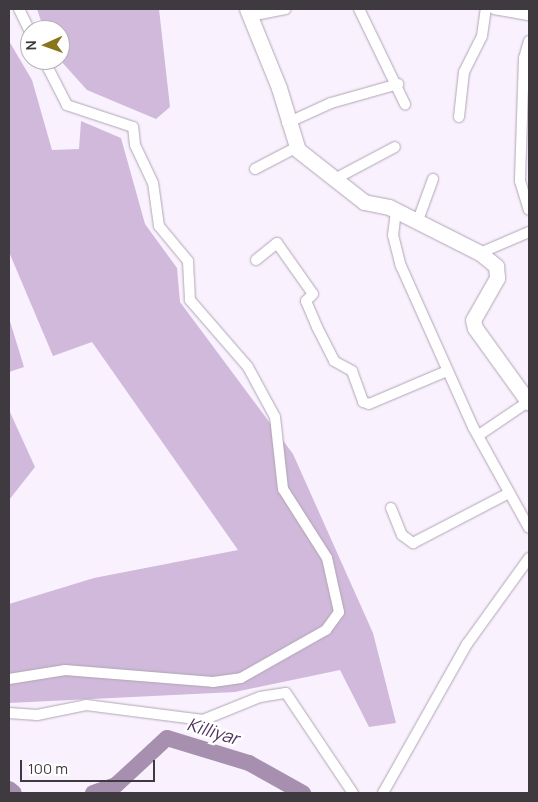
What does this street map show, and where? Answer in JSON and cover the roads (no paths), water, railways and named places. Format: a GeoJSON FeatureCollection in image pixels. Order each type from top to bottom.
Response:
{"type":"FeatureCollection","features":[{"type":"Feature","properties":{"kind":"street"},"geometry":{"type":"LineString","coordinates":[[285,9],[248,12],[279,88],[288,123],[297,147],[333,180],[364,202],[396,211],[480,253],[498,272],[473,320],[475,328],[529,402],[479,435]]}},
{"type":"Feature","properties":{"kind":"street"},"geometry":{"type":"LineString","coordinates":[[359,9],[398,84],[405,104]]}},
{"type":"Feature","properties":{"kind":"street"},"geometry":{"type":"LineString","coordinates":[[458,117],[464,72],[482,36],[486,9]]}},
{"type":"Feature","properties":{"kind":"street"},"geometry":{"type":"LineString","coordinates":[[494,9],[529,15]]}},
{"type":"Feature","properties":{"kind":"street"},"geometry":{"type":"LineString","coordinates":[[529,41],[524,58],[520,181],[529,210]]}},
{"type":"Feature","properties":{"kind":"street"},"geometry":{"type":"LineString","coordinates":[[9,679],[65,670],[213,682],[241,678],[326,630],[339,612],[327,558],[283,489],[275,417],[248,367],[190,300],[188,261],[159,226],[153,183],[136,146],[133,127],[66,105],[49,70]]}},
{"type":"Feature","properties":{"kind":"street"},"geometry":{"type":"LineString","coordinates":[[288,123],[331,103],[398,84]]}},
{"type":"Feature","properties":{"kind":"street"},"geometry":{"type":"LineString","coordinates":[[333,180],[395,146]]}},
{"type":"Feature","properties":{"kind":"street"},"geometry":{"type":"LineString","coordinates":[[255,169],[297,147]]}},
{"type":"Feature","properties":{"kind":"street"},"geometry":{"type":"LineString","coordinates":[[417,223],[433,179]]}},
{"type":"Feature","properties":{"kind":"street"},"geometry":{"type":"LineString","coordinates":[[396,211],[394,249],[447,371],[509,493],[529,528]]}},
{"type":"Feature","properties":{"kind":"street"},"geometry":{"type":"LineString","coordinates":[[480,253],[529,232]]}},
{"type":"Feature","properties":{"kind":"street"},"geometry":{"type":"LineString","coordinates":[[256,260],[277,242],[312,294],[306,301],[334,362],[352,371],[363,402],[369,404],[447,371]]}},
{"type":"Feature","properties":{"kind":"street"},"geometry":{"type":"LineString","coordinates":[[390,508],[402,535],[412,543],[509,493]]}},
{"type":"Feature","properties":{"kind":"street"},"geometry":{"type":"LineString","coordinates":[[383,793],[467,644],[529,558]]}},
{"type":"Feature","properties":{"kind":"street"},"geometry":{"type":"LineString","coordinates":[[9,713],[37,715],[86,705],[203,720],[260,697],[286,693],[353,793]]}},
{"type":"Feature","properties":{"kind":"waterway","name":"Killiyar"},"geometry":{"type":"LineString","coordinates":[[93,793],[116,785],[167,738],[249,763],[303,793]]}},
{"type":"Feature","properties":{"kind":"waterway","name":"Killiyar"},"geometry":{"type":"LineString","coordinates":[[9,789],[14,793]]}}]}
